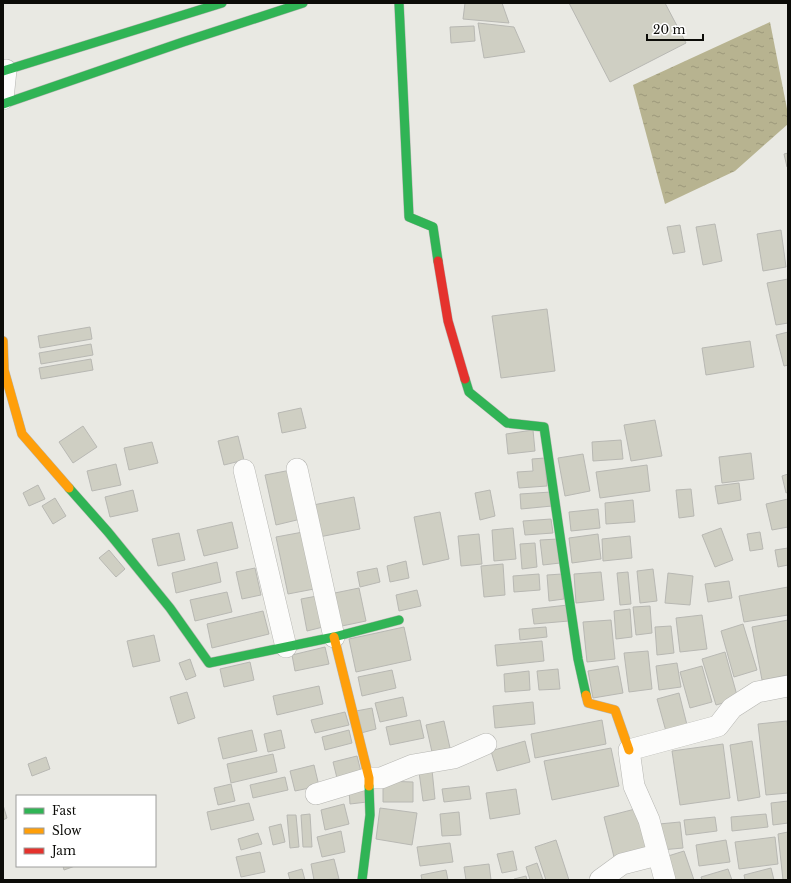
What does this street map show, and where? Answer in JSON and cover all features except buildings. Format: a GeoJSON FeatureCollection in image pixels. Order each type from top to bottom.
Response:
{"type":"FeatureCollection","features":[{"type":"Feature","properties":{"kind":"street"},"geometry":{"type":"LineString","coordinates":[[3,99],[4,71],[222,3]]}},
{"type":"Feature","properties":{"kind":"street"},"geometry":{"type":"LineString","coordinates":[[3,104],[183,42],[303,3]]}},
{"type":"Feature","properties":{"kind":"street"},"geometry":{"type":"LineString","coordinates":[[399,3],[409,217],[433,227],[448,321],[469,392],[507,423],[544,427],[578,659],[588,703],[615,710],[628,750],[634,786],[649,820],[657,855],[665,880]]}},
{"type":"Feature","properties":{"kind":"street"},"geometry":{"type":"LineString","coordinates":[[3,341],[4,370],[22,434],[108,532],[166,602],[209,663],[334,637],[399,620]]}},
{"type":"Feature","properties":{"kind":"street"},"geometry":{"type":"LineString","coordinates":[[297,469],[334,637],[368,778],[370,815],[362,880]]}},
{"type":"Feature","properties":{"kind":"street"},"geometry":{"type":"LineString","coordinates":[[244,470],[286,647]]}},
{"type":"Feature","properties":{"kind":"street"},"geometry":{"type":"LineString","coordinates":[[628,750],[718,726],[732,708],[757,692],[788,686]]}},
{"type":"Feature","properties":{"kind":"street"},"geometry":{"type":"LineString","coordinates":[[316,794],[368,778],[381,778],[413,765],[454,758],[486,744]]}},
{"type":"Feature","properties":{"kind":"street"},"geometry":{"type":"LineString","coordinates":[[600,880],[622,864],[657,855]]}},
{"type":"Feature","properties":{"kind":"water"},"geometry":{"type":"Polygon","coordinates":[[[770,22],[788,114],[788,124],[735,171],[665,204],[633,85],[770,22]]]}},
{"type":"Feature","properties":{"kind":"traffic: fast"},"geometry":{"type":"LineString","coordinates":[[3,71],[222,3]]}},
{"type":"Feature","properties":{"kind":"traffic: fast"},"geometry":{"type":"LineString","coordinates":[[3,104],[183,42],[303,3]]}},
{"type":"Feature","properties":{"kind":"traffic: fast"},"geometry":{"type":"LineString","coordinates":[[399,3],[409,217],[433,227],[438,261]]}},
{"type":"Feature","properties":{"kind":"traffic: fast"},"geometry":{"type":"LineString","coordinates":[[465,379],[469,392],[507,423],[544,427],[578,659],[586,695]]}},
{"type":"Feature","properties":{"kind":"traffic: fast"},"geometry":{"type":"LineString","coordinates":[[69,488],[108,532],[170,608],[209,663],[334,637],[399,620]]}},
{"type":"Feature","properties":{"kind":"traffic: fast"},"geometry":{"type":"LineString","coordinates":[[362,880],[370,815],[369,786]]}},
{"type":"Feature","properties":{"kind":"traffic: slow"},"geometry":{"type":"LineString","coordinates":[[3,341],[4,370],[22,434],[69,488]]}},
{"type":"Feature","properties":{"kind":"traffic: slow"},"geometry":{"type":"LineString","coordinates":[[334,637],[369,778],[369,786]]}},
{"type":"Feature","properties":{"kind":"traffic: slow"},"geometry":{"type":"LineString","coordinates":[[586,695],[588,703],[615,710],[629,750]]}},
{"type":"Feature","properties":{"kind":"traffic: jam"},"geometry":{"type":"LineString","coordinates":[[438,261],[448,321],[465,379]]}}]}
